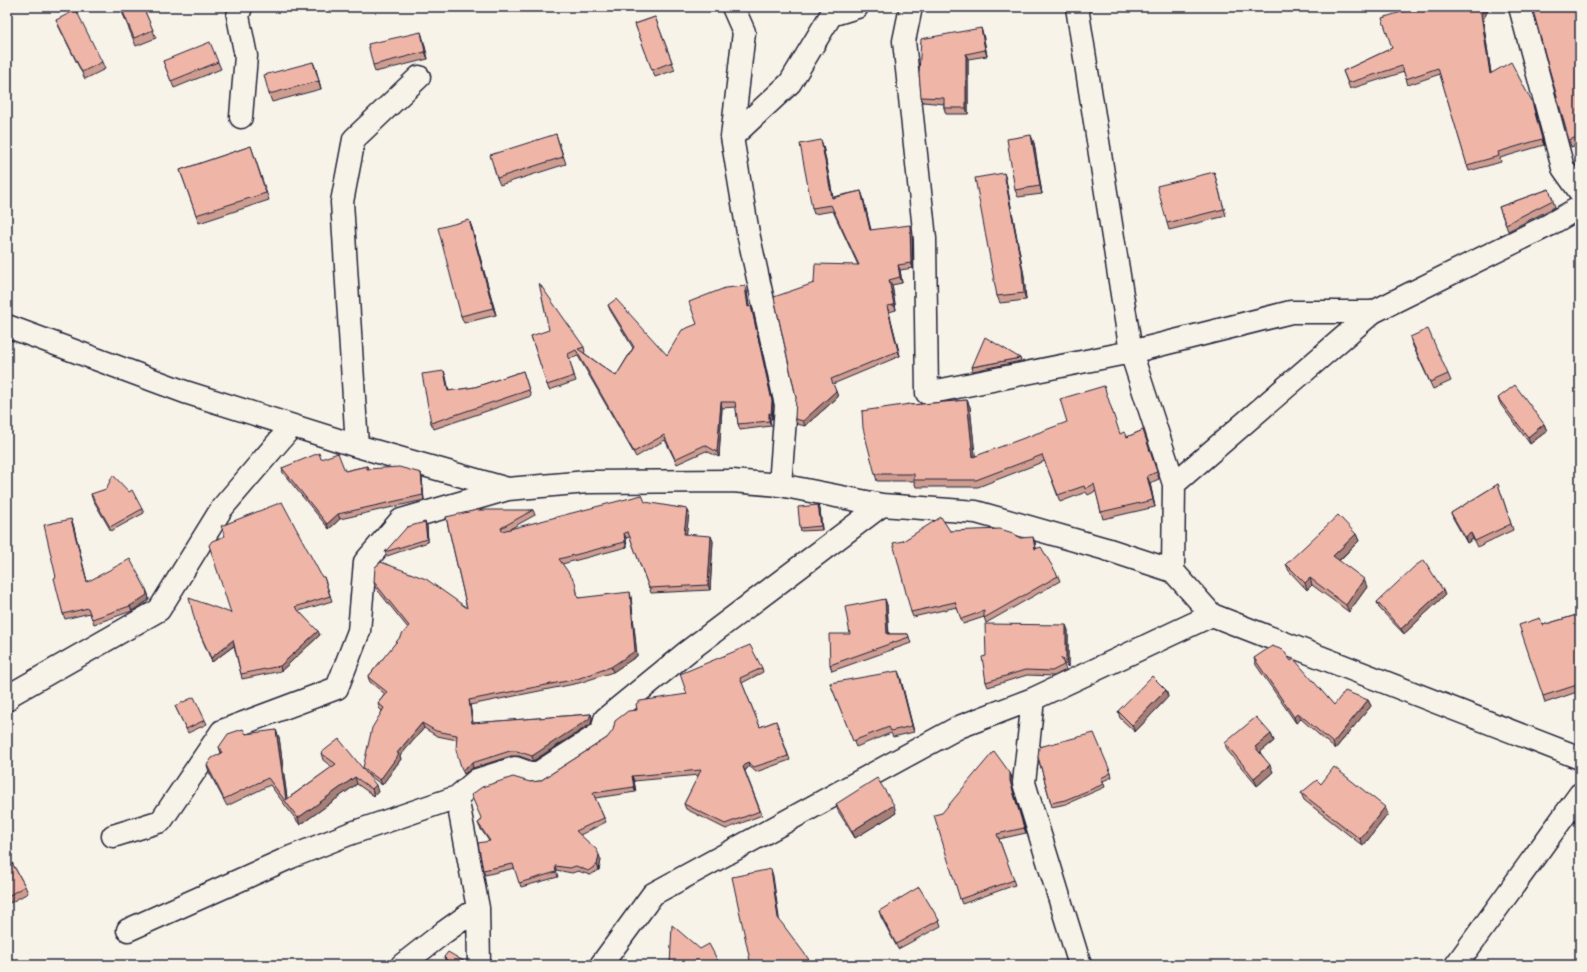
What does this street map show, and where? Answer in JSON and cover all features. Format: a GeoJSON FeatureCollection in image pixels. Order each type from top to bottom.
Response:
{"type":"FeatureCollection","features":[{"type":"Feature","properties":{"kind":"street"},"geometry":{"type":"LineString","coordinates":[[240,7],[238,16],[246,56],[241,117]]}},
{"type":"Feature","properties":{"kind":"street"},"geometry":{"type":"LineString","coordinates":[[733,7],[744,32],[732,137],[748,233],[786,405],[780,485]]}},
{"type":"Feature","properties":{"kind":"street"},"geometry":{"type":"LineString","coordinates":[[732,137],[790,83],[831,15],[857,7]]}},
{"type":"Feature","properties":{"kind":"street"},"geometry":{"type":"LineString","coordinates":[[911,7],[904,41],[924,239],[927,393],[1132,352],[1290,312],[1373,312]]}},
{"type":"Feature","properties":{"kind":"street"},"geometry":{"type":"LineString","coordinates":[[1077,7],[1132,352],[1174,484],[1173,571]]}},
{"type":"Feature","properties":{"kind":"street"},"geometry":{"type":"LineString","coordinates":[[1520,7],[1563,168],[1580,192]]}},
{"type":"Feature","properties":{"kind":"street"},"geometry":{"type":"LineString","coordinates":[[357,446],[342,202],[354,139],[419,78]]}},
{"type":"Feature","properties":{"kind":"street"},"geometry":{"type":"LineString","coordinates":[[1174,484],[1373,312],[1548,225],[1580,207]]}},
{"type":"Feature","properties":{"kind":"street"},"geometry":{"type":"LineString","coordinates":[[7,326],[185,392],[357,446],[508,489]]}},
{"type":"Feature","properties":{"kind":"street"},"geometry":{"type":"LineString","coordinates":[[7,700],[10,695],[159,610],[222,508],[292,426]]}},
{"type":"Feature","properties":{"kind":"street"},"geometry":{"type":"LineString","coordinates":[[113,836],[161,821],[222,731],[337,688],[359,631],[365,562],[401,520],[508,489],[587,482],[732,480],[780,485],[882,505],[976,512],[1106,549],[1173,571],[1212,615],[1580,758]]}},
{"type":"Feature","properties":{"kind":"street"},"geometry":{"type":"LineString","coordinates":[[128,930],[334,840],[457,797],[477,780],[515,768],[536,775],[602,732],[605,719],[646,685],[882,505]]}},
{"type":"Feature","properties":{"kind":"street"},"geometry":{"type":"LineString","coordinates":[[601,965],[653,894],[958,726],[1033,700],[1212,615]]}},
{"type":"Feature","properties":{"kind":"street"},"geometry":{"type":"LineString","coordinates":[[1033,700],[1024,783],[1080,965]]}},
{"type":"Feature","properties":{"kind":"street"},"geometry":{"type":"LineString","coordinates":[[1456,965],[1580,794]]}},
{"type":"Feature","properties":{"kind":"street"},"geometry":{"type":"LineString","coordinates":[[457,797],[478,908],[479,965]]}},
{"type":"Feature","properties":{"kind":"street"},"geometry":{"type":"LineString","coordinates":[[402,965],[478,908]]}},
{"type":"Feature","properties":{"kind":"building"},"geometry":{"type":"Polygon","coordinates":[[[121,7],[143,7],[153,30],[134,38],[121,7]]]}},
{"type":"Feature","properties":{"kind":"building"},"geometry":{"type":"Polygon","coordinates":[[[1417,7],[1485,7],[1481,14],[1490,74],[1511,62],[1532,102],[1542,139],[1498,152],[1499,156],[1467,165],[1438,68],[1406,79],[1402,66],[1348,83],[1343,71],[1392,48],[1382,18],[1417,7]]]}},
{"type":"Feature","properties":{"kind":"building"},"geometry":{"type":"Polygon","coordinates":[[[1532,7],[1580,7],[1580,136],[1569,140],[1532,7]]]}},
{"type":"Feature","properties":{"kind":"building"},"geometry":{"type":"Polygon","coordinates":[[[76,10],[102,62],[82,72],[56,20],[76,10]]]}},
{"type":"Feature","properties":{"kind":"building"},"geometry":{"type":"Polygon","coordinates":[[[655,17],[672,62],[652,70],[635,24],[655,17]]]}},
{"type":"Feature","properties":{"kind":"building"},"geometry":{"type":"Polygon","coordinates":[[[981,28],[985,50],[966,54],[966,108],[944,108],[944,98],[921,97],[919,73],[921,39],[981,28]]]}},
{"type":"Feature","properties":{"kind":"building"},"geometry":{"type":"Polygon","coordinates":[[[421,32],[425,52],[373,65],[368,44],[421,32]]]}},
{"type":"Feature","properties":{"kind":"building"},"geometry":{"type":"Polygon","coordinates":[[[210,42],[218,62],[171,81],[163,61],[210,42]]]}},
{"type":"Feature","properties":{"kind":"building"},"geometry":{"type":"Polygon","coordinates":[[[313,62],[319,81],[269,94],[264,75],[313,62]]]}},
{"type":"Feature","properties":{"kind":"building"},"geometry":{"type":"Polygon","coordinates":[[[556,134],[563,157],[497,178],[490,155],[556,134]]]}},
{"type":"Feature","properties":{"kind":"building"},"geometry":{"type":"Polygon","coordinates":[[[1031,135],[1040,186],[1015,190],[1007,139],[1031,135]]]}},
{"type":"Feature","properties":{"kind":"building"},"geometry":{"type":"Polygon","coordinates":[[[821,140],[832,198],[861,191],[870,230],[910,225],[911,263],[898,265],[900,277],[889,280],[894,305],[887,306],[898,351],[831,379],[836,391],[803,421],[795,419],[796,397],[774,297],[814,283],[815,264],[859,265],[831,205],[812,208],[800,144],[821,140]]]}},
{"type":"Feature","properties":{"kind":"building"},"geometry":{"type":"Polygon","coordinates":[[[251,146],[266,193],[196,215],[180,170],[251,146]]]}},
{"type":"Feature","properties":{"kind":"building"},"geometry":{"type":"Polygon","coordinates":[[[1214,172],[1224,209],[1167,223],[1157,186],[1214,172]]]}},
{"type":"Feature","properties":{"kind":"building"},"geometry":{"type":"Polygon","coordinates":[[[1004,173],[1022,269],[1024,293],[997,296],[975,178],[1004,173]]]}},
{"type":"Feature","properties":{"kind":"building"},"geometry":{"type":"Polygon","coordinates":[[[1549,189],[1553,200],[1506,224],[1499,207],[1549,189]]]}},
{"type":"Feature","properties":{"kind":"building"},"geometry":{"type":"Polygon","coordinates":[[[469,220],[493,308],[461,316],[438,228],[469,220]]]}},
{"type":"Feature","properties":{"kind":"building"},"geometry":{"type":"Polygon","coordinates":[[[539,283],[584,347],[578,349],[616,376],[634,347],[608,305],[616,299],[667,355],[682,330],[697,324],[689,302],[725,288],[745,286],[748,307],[751,306],[772,401],[769,421],[738,424],[735,402],[721,402],[717,452],[705,445],[675,459],[664,435],[634,452],[576,350],[568,354],[574,376],[547,385],[531,336],[549,330],[539,283]]]}},
{"type":"Feature","properties":{"kind":"building"},"geometry":{"type":"Polygon","coordinates":[[[1428,329],[1448,374],[1430,382],[1410,337],[1428,329]]]}},
{"type":"Feature","properties":{"kind":"building"},"geometry":{"type":"Polygon","coordinates":[[[985,337],[1020,358],[972,367],[985,337]]]}},
{"type":"Feature","properties":{"kind":"building"},"geometry":{"type":"Polygon","coordinates":[[[444,371],[448,391],[475,387],[523,371],[529,390],[431,423],[422,374],[444,371]]]}},
{"type":"Feature","properties":{"kind":"building"},"geometry":{"type":"Polygon","coordinates":[[[1515,385],[1544,424],[1528,437],[1498,398],[1515,385]]]}},
{"type":"Feature","properties":{"kind":"building"},"geometry":{"type":"Polygon","coordinates":[[[1104,386],[1120,434],[1124,432],[1127,437],[1143,430],[1157,472],[1147,476],[1153,500],[1101,512],[1094,484],[1085,489],[1084,486],[1058,495],[1042,455],[976,480],[914,480],[914,474],[875,474],[863,428],[862,411],[910,404],[967,400],[973,457],[1067,422],[1060,399],[1104,386]]]}},
{"type":"Feature","properties":{"kind":"building"},"geometry":{"type":"Polygon","coordinates":[[[319,453],[321,459],[338,453],[345,471],[367,466],[367,469],[399,467],[421,473],[423,495],[338,514],[327,524],[282,468],[319,453]]]}},
{"type":"Feature","properties":{"kind":"building"},"geometry":{"type":"Polygon","coordinates":[[[113,475],[129,492],[132,490],[142,509],[110,527],[91,494],[106,489],[113,475]]]}},
{"type":"Feature","properties":{"kind":"building"},"geometry":{"type":"Polygon","coordinates":[[[1498,484],[1511,524],[1475,541],[1471,533],[1465,537],[1451,513],[1498,484]]]}},
{"type":"Feature","properties":{"kind":"building"},"geometry":{"type":"Polygon","coordinates":[[[642,495],[645,502],[687,509],[684,534],[711,536],[708,585],[649,588],[628,532],[624,533],[625,542],[559,559],[575,582],[578,598],[630,592],[635,651],[611,667],[577,679],[469,700],[472,723],[591,714],[589,719],[532,756],[517,751],[510,751],[472,763],[462,770],[456,750],[457,735],[436,731],[422,723],[397,753],[399,754],[380,780],[363,768],[372,728],[384,708],[378,703],[387,692],[368,677],[409,626],[374,582],[375,567],[381,562],[426,579],[467,608],[446,517],[477,510],[533,510],[501,528],[502,531],[642,495]]]}},
{"type":"Feature","properties":{"kind":"building"},"geometry":{"type":"Polygon","coordinates":[[[282,502],[322,577],[324,577],[330,596],[295,607],[318,631],[280,666],[241,674],[233,640],[211,658],[196,625],[189,598],[231,613],[209,545],[212,541],[225,536],[221,526],[282,502]]]}},
{"type":"Feature","properties":{"kind":"building"},"geometry":{"type":"Polygon","coordinates":[[[818,505],[821,526],[800,528],[798,507],[818,505]]]}},
{"type":"Feature","properties":{"kind":"building"},"geometry":{"type":"Polygon","coordinates":[[[1338,515],[1356,534],[1333,556],[1364,579],[1346,605],[1310,578],[1305,583],[1286,564],[1338,515]]]}},
{"type":"Feature","properties":{"kind":"building"},"geometry":{"type":"Polygon","coordinates":[[[941,517],[950,531],[1000,529],[1013,533],[1020,538],[1033,537],[1035,549],[1041,547],[1058,576],[984,618],[984,611],[961,619],[955,602],[911,612],[893,543],[903,541],[941,517]]]}},
{"type":"Feature","properties":{"kind":"building"},"geometry":{"type":"Polygon","coordinates":[[[71,519],[87,582],[130,559],[146,589],[147,595],[130,606],[92,619],[88,608],[63,614],[54,578],[56,577],[44,525],[71,519]]]}},
{"type":"Feature","properties":{"kind":"building"},"geometry":{"type":"Polygon","coordinates":[[[425,522],[427,539],[385,552],[407,527],[425,522]]]}},
{"type":"Feature","properties":{"kind":"building"},"geometry":{"type":"Polygon","coordinates":[[[1424,560],[1443,590],[1401,629],[1377,602],[1415,566],[1424,560]]]}},
{"type":"Feature","properties":{"kind":"building"},"geometry":{"type":"Polygon","coordinates":[[[885,599],[887,634],[908,634],[909,637],[830,665],[829,634],[850,634],[845,607],[885,599]]]}},
{"type":"Feature","properties":{"kind":"building"},"geometry":{"type":"Polygon","coordinates":[[[1580,614],[1580,684],[1543,696],[1519,625],[1540,618],[1543,625],[1580,614]]]}},
{"type":"Feature","properties":{"kind":"building"},"geometry":{"type":"Polygon","coordinates":[[[985,624],[1066,625],[1066,662],[1061,657],[1064,665],[1052,671],[1025,670],[986,682],[982,657],[986,656],[985,624]]]}},
{"type":"Feature","properties":{"kind":"building"},"geometry":{"type":"Polygon","coordinates":[[[750,645],[762,668],[740,678],[760,727],[776,721],[788,756],[754,767],[748,762],[743,767],[760,811],[725,824],[684,804],[701,770],[632,776],[634,787],[593,793],[604,818],[576,831],[597,850],[599,855],[597,865],[588,871],[576,866],[570,868],[555,866],[556,872],[519,883],[513,864],[483,870],[478,843],[490,841],[478,823],[482,820],[471,795],[482,787],[513,777],[530,782],[540,781],[607,738],[613,730],[615,721],[628,711],[637,710],[636,704],[640,701],[687,694],[680,674],[750,645]]]}},
{"type":"Feature","properties":{"kind":"building"},"geometry":{"type":"Polygon","coordinates":[[[1272,646],[1283,650],[1291,661],[1294,659],[1334,705],[1345,691],[1368,700],[1333,743],[1298,713],[1294,717],[1254,658],[1272,646]]]}},
{"type":"Feature","properties":{"kind":"building"},"geometry":{"type":"Polygon","coordinates":[[[898,671],[912,726],[891,731],[889,727],[853,741],[830,683],[898,671]]]}},
{"type":"Feature","properties":{"kind":"building"},"geometry":{"type":"Polygon","coordinates":[[[1152,676],[1166,690],[1132,725],[1118,711],[1152,676]]]}},
{"type":"Feature","properties":{"kind":"building"},"geometry":{"type":"Polygon","coordinates":[[[194,697],[205,720],[186,729],[175,706],[194,697]]]}},
{"type":"Feature","properties":{"kind":"building"},"geometry":{"type":"Polygon","coordinates":[[[1256,717],[1271,734],[1255,747],[1270,765],[1254,778],[1225,743],[1256,717]]]}},
{"type":"Feature","properties":{"kind":"building"},"geometry":{"type":"Polygon","coordinates":[[[243,729],[246,734],[276,730],[286,800],[336,764],[321,753],[339,739],[376,785],[372,789],[355,777],[298,818],[268,778],[224,799],[207,765],[212,758],[222,753],[219,747],[228,734],[243,729]]]}},
{"type":"Feature","properties":{"kind":"building"},"geometry":{"type":"Polygon","coordinates":[[[1094,733],[1111,773],[1101,778],[1104,784],[1065,800],[1051,803],[1038,757],[1039,747],[1094,733]]]}},
{"type":"Feature","properties":{"kind":"building"},"geometry":{"type":"Polygon","coordinates":[[[994,751],[1010,773],[1010,781],[1024,828],[997,834],[1014,880],[960,899],[934,815],[942,813],[994,751]]]}},
{"type":"Feature","properties":{"kind":"building"},"geometry":{"type":"Polygon","coordinates":[[[1334,767],[1385,807],[1360,839],[1301,793],[1317,780],[1321,784],[1334,767]]]}},
{"type":"Feature","properties":{"kind":"building"},"geometry":{"type":"Polygon","coordinates":[[[877,778],[894,805],[852,831],[836,804],[877,778]]]}},
{"type":"Feature","properties":{"kind":"building"},"geometry":{"type":"Polygon","coordinates":[[[7,854],[25,886],[8,896],[7,895],[7,854]]]}},
{"type":"Feature","properties":{"kind":"building"},"geometry":{"type":"Polygon","coordinates":[[[771,869],[778,918],[813,965],[751,965],[732,877],[771,869]]]}},
{"type":"Feature","properties":{"kind":"building"},"geometry":{"type":"Polygon","coordinates":[[[919,887],[939,920],[896,944],[879,911],[919,887]]]}},
{"type":"Feature","properties":{"kind":"building"},"geometry":{"type":"Polygon","coordinates":[[[672,925],[700,949],[709,944],[720,965],[670,965],[672,925]]]}},
{"type":"Feature","properties":{"kind":"building"},"geometry":{"type":"Polygon","coordinates":[[[448,952],[465,962],[467,965],[452,965],[444,957],[448,952]]]}}]}
